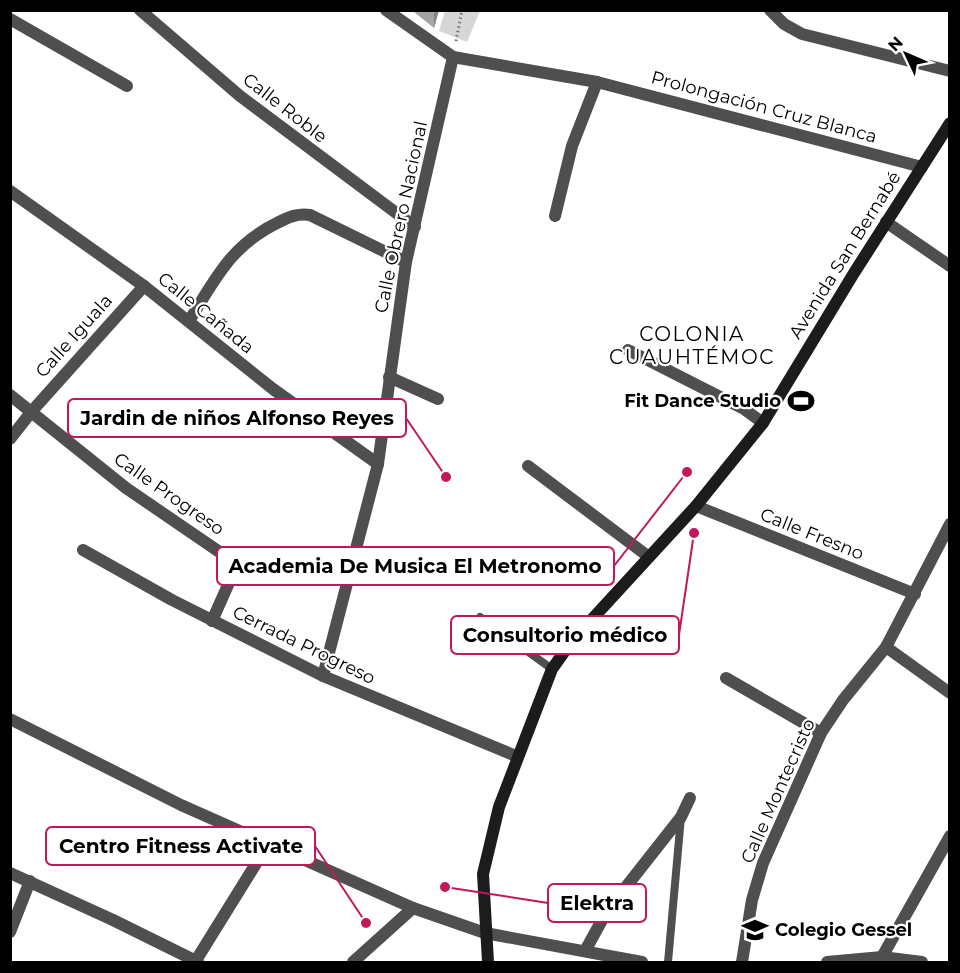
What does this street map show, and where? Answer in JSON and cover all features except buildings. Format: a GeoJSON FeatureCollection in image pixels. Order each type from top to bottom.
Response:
{"type":"FeatureCollection","features":[{"type":"Feature","properties":{"kind":"main road","name":"Avenida San Bernabé"},"geometry":{"type":"LineString","coordinates":[[488,963],[483,874],[499,807],[516,756],[552,669],[572,641],[696,506],[763,423],[886,222],[950,123]]}},
{"type":"Feature","properties":{"kind":"street","name":"Calle Roble"},"geometry":{"type":"LineString","coordinates":[[140,10],[240,96],[415,227]]}},
{"type":"Feature","properties":{"kind":"street","name":"Prolongación Cruz Blanca"},"geometry":{"type":"LineString","coordinates":[[386,10],[453,57],[597,82],[922,167]]}},
{"type":"Feature","properties":{"kind":"street"},"geometry":{"type":"LineString","coordinates":[[770,10],[784,24],[802,34],[950,71]]}},
{"type":"Feature","properties":{"kind":"street"},"geometry":{"type":"LineString","coordinates":[[10,19],[127,86]]}},
{"type":"Feature","properties":{"kind":"street","name":"Calle Obrero Nacional"},"geometry":{"type":"LineString","coordinates":[[323,676],[378,464],[406,262],[453,57]]}},
{"type":"Feature","properties":{"kind":"street"},"geometry":{"type":"LineString","coordinates":[[555,216],[572,146],[597,82]]}},
{"type":"Feature","properties":{"kind":"street","name":"Calle Cañada"},"geometry":{"type":"LineString","coordinates":[[10,191],[144,286],[273,389],[378,464]]}},
{"type":"Feature","properties":{"kind":"street"},"geometry":{"type":"LineString","coordinates":[[189,321],[239,246],[267,228],[297,215],[310,215],[406,262]]}},
{"type":"Feature","properties":{"kind":"street"},"geometry":{"type":"LineString","coordinates":[[886,222],[950,266]]}},
{"type":"Feature","properties":{"kind":"street","name":"Calle Iguala"},"geometry":{"type":"LineString","coordinates":[[10,439],[32,411],[144,286]]}},
{"type":"Feature","properties":{"kind":"street"},"geometry":{"type":"LineString","coordinates":[[628,350],[744,409],[763,423]]}},
{"type":"Feature","properties":{"kind":"street"},"geometry":{"type":"LineString","coordinates":[[389,377],[438,399]]}},
{"type":"Feature","properties":{"kind":"street","name":"Calle Progreso"},"geometry":{"type":"LineString","coordinates":[[10,395],[126,488],[221,553],[232,576],[213,621]]}},
{"type":"Feature","properties":{"kind":"street"},"geometry":{"type":"LineString","coordinates":[[528,466],[649,557]]}},
{"type":"Feature","properties":{"kind":"street","name":"Calle Fresno"},"geometry":{"type":"LineString","coordinates":[[696,506],[915,594]]}},
{"type":"Feature","properties":{"kind":"street","name":"Calle Montecristo"},"geometry":{"type":"LineString","coordinates":[[742,963],[752,900],[763,863],[821,733],[843,700],[886,647],[950,524]]}},
{"type":"Feature","properties":{"kind":"street","name":"Cerrada Progreso"},"geometry":{"type":"LineString","coordinates":[[83,550],[213,621],[323,676],[516,756]]}},
{"type":"Feature","properties":{"kind":"street"},"geometry":{"type":"LineString","coordinates":[[886,647],[950,693]]}},
{"type":"Feature","properties":{"kind":"street"},"geometry":{"type":"LineString","coordinates":[[726,678],[821,733]]}},
{"type":"Feature","properties":{"kind":"street"},"geometry":{"type":"LineString","coordinates":[[10,719],[267,846],[413,908],[485,933],[642,963]]}},
{"type":"Feature","properties":{"kind":"street"},"geometry":{"type":"LineString","coordinates":[[585,951],[622,889],[681,817],[690,798]]}},
{"type":"Feature","properties":{"kind":"street"},"geometry":{"type":"LineString","coordinates":[[882,957],[950,836]]}},
{"type":"Feature","properties":{"kind":"street"},"geometry":{"type":"LineString","coordinates":[[10,873],[196,962],[267,846]]}},
{"type":"Feature","properties":{"kind":"street"},"geometry":{"type":"LineString","coordinates":[[10,932],[30,881]]}},
{"type":"Feature","properties":{"kind":"street"},"geometry":{"type":"LineString","coordinates":[[353,963],[413,908]]}},
{"type":"Feature","properties":{"kind":"street"},"geometry":{"type":"LineString","coordinates":[[827,963],[882,957],[922,963]]}},
{"type":"Feature","properties":{"kind":"lane"},"geometry":{"type":"LineString","coordinates":[[480,616],[552,669]]}},
{"type":"Feature","properties":{"kind":"lane"},"geometry":{"type":"LineString","coordinates":[[668,963],[681,817]]}},
{"type":"Feature","properties":{"kind":"path"},"geometry":{"type":"LineString","coordinates":[[453,57],[462,10]]}},
{"type":"Feature","properties":{"kind":"shaded area"},"geometry":{"type":"Polygon","coordinates":[[[445,11],[480,11],[467,42],[439,31],[445,11]]]}},
{"type":"Feature","properties":{"kind":"place","name":"Fit Dance Studio"},"geometry":{"type":"Point","coordinates":[801,401]}},
{"type":"Feature","properties":{"kind":"place","name":"Academia De Musica El Metronomo"},"geometry":{"type":"Point","coordinates":[687,472]}},
{"type":"Feature","properties":{"kind":"place","name":"Jardin de niños Alfonso Reyes"},"geometry":{"type":"Point","coordinates":[446,477]}},
{"type":"Feature","properties":{"kind":"place","name":"Consultorio médico"},"geometry":{"type":"Point","coordinates":[694,533]}},
{"type":"Feature","properties":{"kind":"place","name":"Elektra"},"geometry":{"type":"Point","coordinates":[445,887]}},
{"type":"Feature","properties":{"kind":"place","name":"Centro Fitness Activate"},"geometry":{"type":"Point","coordinates":[366,923]}},
{"type":"Feature","properties":{"kind":"place","name":"Colegio Gessel"},"geometry":{"type":"Point","coordinates":[755,930]}},
{"type":"Feature","properties":{"kind":"district","name":"COLONIA CUAUHTÉMOC"},"geometry":{"type":"Point","coordinates":[692,346]}}]}
